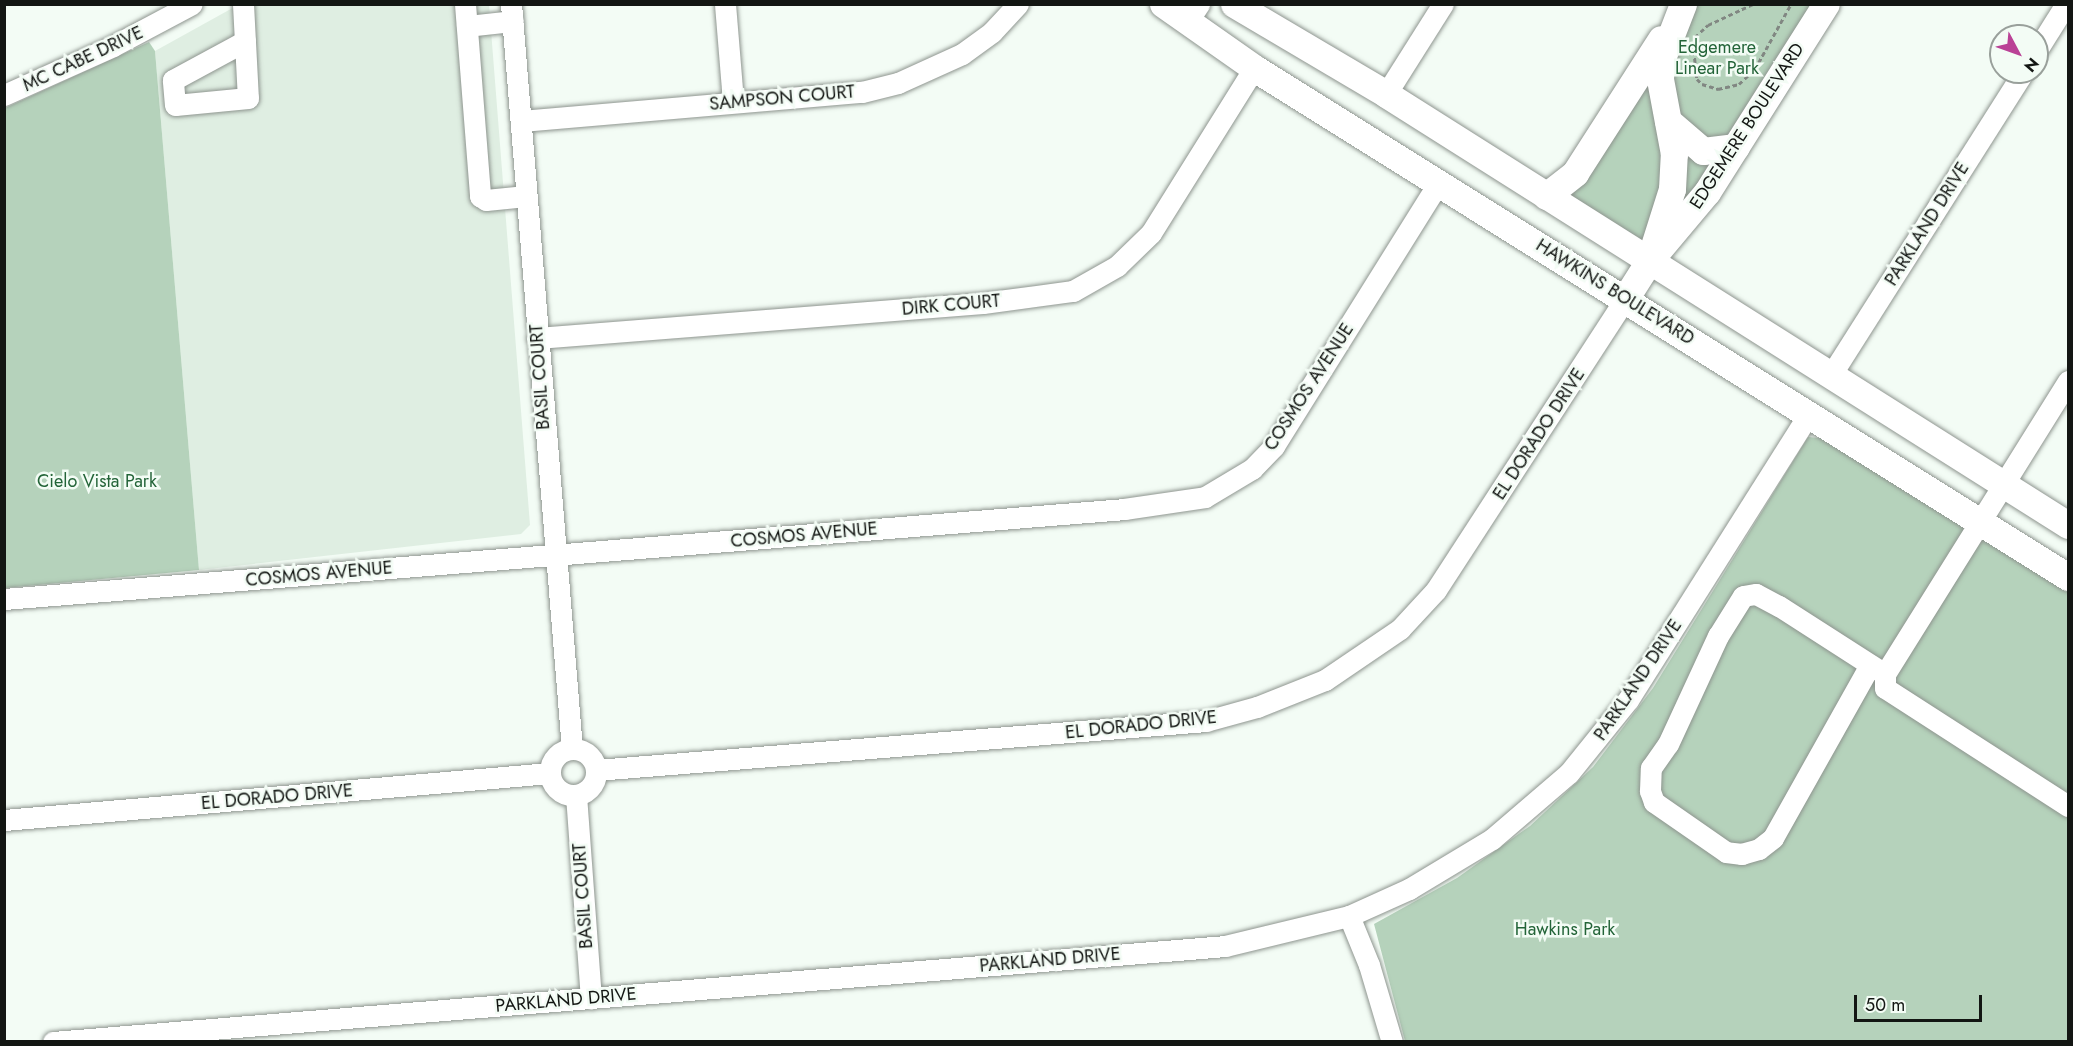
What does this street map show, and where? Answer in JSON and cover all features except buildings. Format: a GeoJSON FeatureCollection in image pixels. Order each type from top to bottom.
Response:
{"type":"FeatureCollection","features":[{"type":"Feature","properties":{"kind":"main road","name":"HAWKINS BOULEVARD"},"geometry":{"type":"LineString","coordinates":[[1163,4],[1193,13],[1254,68],[1809,414],[1978,523],[2068,577]]}},
{"type":"Feature","properties":{"kind":"main road"},"geometry":{"type":"LineString","coordinates":[[1234,4],[1386,94],[2068,525]]}},
{"type":"Feature","properties":{"kind":"main road","name":"EDGEMERE BOULEVARD"},"geometry":{"type":"LineString","coordinates":[[1649,261],[1707,192],[1826,4]]}},
{"type":"Feature","properties":{"kind":"main road"},"geometry":{"type":"LineString","coordinates":[[1546,196],[1575,173],[1679,10]]}},
{"type":"Feature","properties":{"kind":"main road","name":"EDGEMERE BOULEVARD"},"geometry":{"type":"LineString","coordinates":[[1649,261],[1672,189],[1674,154],[1660,79],[1679,10]]}},
{"type":"Feature","properties":{"kind":"main road"},"geometry":{"type":"LineString","coordinates":[[1668,121],[1703,151],[1736,147]]}},
{"type":"Feature","properties":{"kind":"main road","name":"EL DORADO DRIVE"},"geometry":{"type":"LineString","coordinates":[[1625,299],[1649,261]]}},
{"type":"Feature","properties":{"kind":"street","name":"MC CABE DRIVE"},"geometry":{"type":"LineString","coordinates":[[4,95],[113,46],[192,4]]}},
{"type":"Feature","properties":{"kind":"street"},"geometry":{"type":"LineString","coordinates":[[243,4],[245,41]]}},
{"type":"Feature","properties":{"kind":"street"},"geometry":{"type":"LineString","coordinates":[[465,4],[480,196],[486,200],[526,196]]}},
{"type":"Feature","properties":{"kind":"street"},"geometry":{"type":"LineString","coordinates":[[725,4],[733,102]]}},
{"type":"Feature","properties":{"kind":"street","name":"SAMPSON COURT"},"geometry":{"type":"LineString","coordinates":[[521,121],[862,92],[898,82],[962,54],[992,32],[1018,4]]}},
{"type":"Feature","properties":{"kind":"street"},"geometry":{"type":"LineString","coordinates":[[1386,94],[1443,4]]}},
{"type":"Feature","properties":{"kind":"street"},"geometry":{"type":"LineString","coordinates":[[2049,31],[2066,4]]}},
{"type":"Feature","properties":{"kind":"street"},"geometry":{"type":"LineString","coordinates":[[467,26],[512,13]]}},
{"type":"Feature","properties":{"kind":"street","name":"BASIL COURT"},"geometry":{"type":"LineString","coordinates":[[512,13],[554,556],[572,749]]}},
{"type":"Feature","properties":{"kind":"street","name":"DIRK COURT"},"geometry":{"type":"LineString","coordinates":[[537,338],[983,303],[1073,291],[1117,267],[1151,233],[1254,68]]}},
{"type":"Feature","properties":{"kind":"street","name":"PARKLAND DRIVE"},"geometry":{"type":"LineString","coordinates":[[1831,375],[2015,84]]}},
{"type":"Feature","properties":{"kind":"street","name":"COSMOS AVENUE"},"geometry":{"type":"LineString","coordinates":[[4,599],[1124,509],[1205,497],[1252,469],[1274,446],[1439,182]]}},
{"type":"Feature","properties":{"kind":"street","name":"EL DORADO DRIVE"},"geometry":{"type":"LineString","coordinates":[[596,770],[1206,721],[1257,707],[1325,680],[1400,629],[1436,590],[1625,299]]}},
{"type":"Feature","properties":{"kind":"street"},"geometry":{"type":"LineString","coordinates":[[2068,381],[2004,484],[1878,670],[1773,838],[1759,849],[1742,854],[1726,852],[1654,802],[1650,790],[1651,768],[1668,744],[1718,636],[1743,596],[1756,594],[1779,606],[1878,670],[1885,688],[2068,806]]}},
{"type":"Feature","properties":{"kind":"street","name":"PARKLAND DRIVE"},"geometry":{"type":"LineString","coordinates":[[53,1041],[1226,946],[1349,916],[1409,889],[1492,839],[1569,773],[1628,700],[1809,414]]}},
{"type":"Feature","properties":{"kind":"street"},"geometry":{"type":"LineString","coordinates":[[572,749],[588,755],[596,770],[591,786],[576,795],[558,790],[550,773],[556,757],[572,749]]}},
{"type":"Feature","properties":{"kind":"street","name":"EL DORADO DRIVE"},"geometry":{"type":"LineString","coordinates":[[4,820],[550,773]]}},
{"type":"Feature","properties":{"kind":"street","name":"BASIL COURT"},"geometry":{"type":"LineString","coordinates":[[576,795],[591,998]]}},
{"type":"Feature","properties":{"kind":"street"},"geometry":{"type":"LineString","coordinates":[[1349,916],[1369,965],[1392,1041]]}},
{"type":"Feature","properties":{"kind":"path"},"geometry":{"type":"LineString","coordinates":[[1753,4],[1708,25],[1695,36],[1693,54],[1697,79],[1702,84],[1718,89],[1749,77],[1791,4]]}},
{"type":"Feature","properties":{"kind":"shaded area"},"geometry":{"type":"Polygon","coordinates":[[[238,5],[489,5],[530,525],[521,534],[199,570],[155,51],[238,5]]]}},
{"type":"Feature","properties":{"kind":"green space","name":"Edgemere Linear Park"},"geometry":{"type":"Polygon","coordinates":[[[1687,5],[1815,5],[1657,249],[1567,194],[1687,5]]]}},
{"type":"Feature","properties":{"kind":"green space","name":"Cielo Vista Park"},"geometry":{"type":"Polygon","coordinates":[[[149,42],[155,51],[199,570],[5,588],[5,108],[149,42]]]}},
{"type":"Feature","properties":{"kind":"green space","name":"Hawkins Park"},"geometry":{"type":"Polygon","coordinates":[[[1808,437],[1831,439],[2068,588],[2068,1041],[1405,1041],[1374,924],[1457,878],[1530,826],[1593,767],[1653,688],[1808,437]]]}}]}
